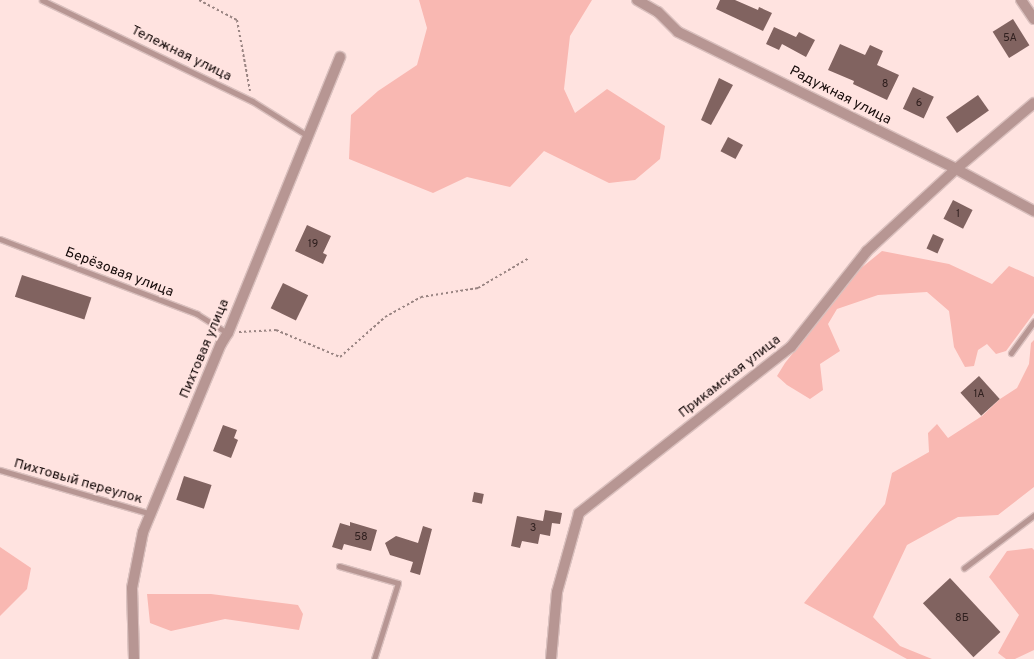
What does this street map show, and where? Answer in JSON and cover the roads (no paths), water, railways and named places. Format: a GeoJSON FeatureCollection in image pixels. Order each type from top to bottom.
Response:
{"type":"FeatureCollection","features":[{"type":"Feature","properties":{"kind":"street","name":"Радужная улица"},"geometry":{"type":"LineString","coordinates":[[637,0],[658,12],[678,32],[956,169],[1034,210]]}},
{"type":"Feature","properties":{"kind":"street"},"geometry":{"type":"LineString","coordinates":[[1021,0],[1034,19]]}},
{"type":"Feature","properties":{"kind":"street","name":"Пихтовая улица"},"geometry":{"type":"LineString","coordinates":[[134,659],[132,588],[142,532],[221,344],[228,333],[340,57]]}},
{"type":"Feature","properties":{"kind":"street","name":"Прикамская улица"},"geometry":{"type":"LineString","coordinates":[[550,659],[557,592],[579,513],[791,347],[867,251],[956,169],[1034,103]]}},
{"type":"Feature","properties":{"kind":"lane","name":"Тележная улица"},"geometry":{"type":"LineString","coordinates":[[42,0],[252,101],[308,136]]}},
{"type":"Feature","properties":{"kind":"lane","name":"Берёзовая улица"},"geometry":{"type":"LineString","coordinates":[[0,239],[197,314],[228,333]]}},
{"type":"Feature","properties":{"kind":"lane"},"geometry":{"type":"LineString","coordinates":[[1011,353],[1034,322]]}},
{"type":"Feature","properties":{"kind":"lane","name":"Пихтовый переулок"},"geometry":{"type":"LineString","coordinates":[[0,470],[151,514]]}},
{"type":"Feature","properties":{"kind":"lane"},"geometry":{"type":"LineString","coordinates":[[964,568],[1034,515]]}},
{"type":"Feature","properties":{"kind":"lane"},"geometry":{"type":"LineString","coordinates":[[339,566],[398,583],[374,659]]}}]}
